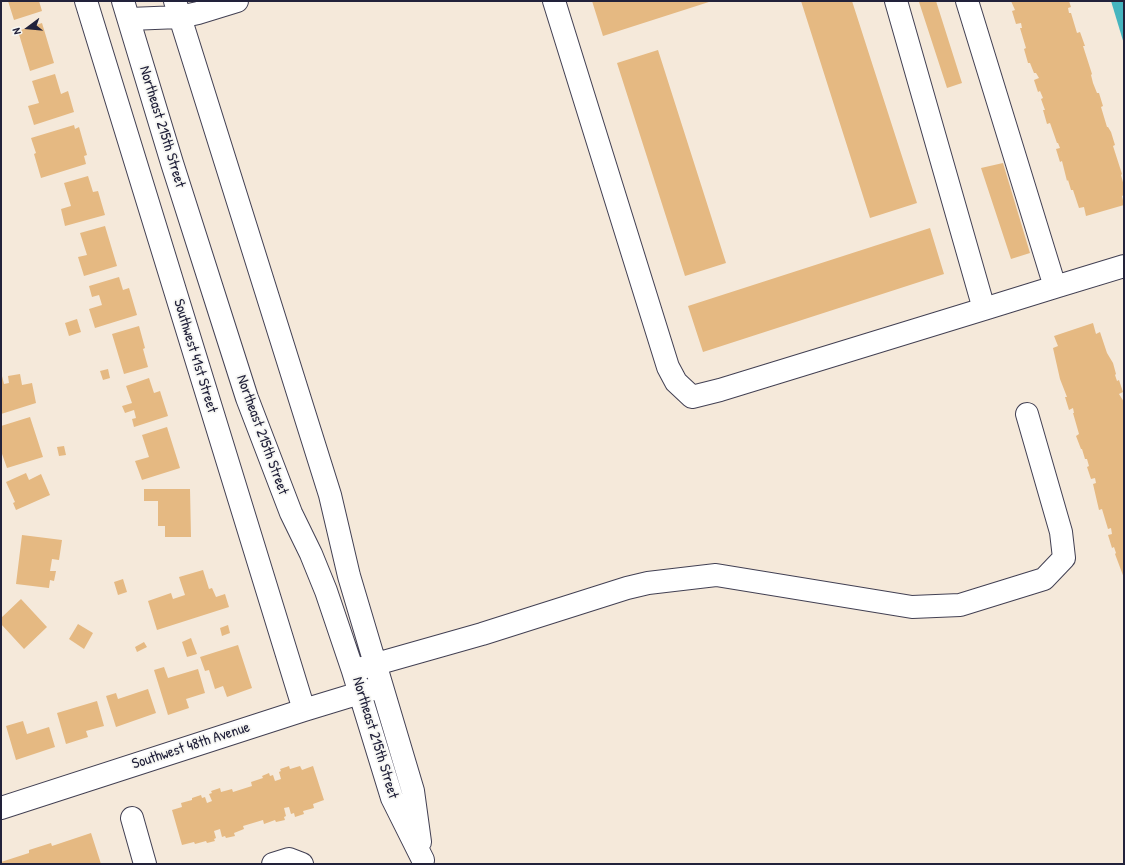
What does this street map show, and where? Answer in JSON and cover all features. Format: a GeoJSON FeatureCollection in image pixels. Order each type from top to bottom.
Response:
{"type":"FeatureCollection","features":[{"type":"Feature","properties":{"kind":"street","name":"Southwest 41st Street"},"geometry":{"type":"LineString","coordinates":[[86,1],[304,710]]}},
{"type":"Feature","properties":{"kind":"street"},"geometry":{"type":"LineString","coordinates":[[126,6],[177,9],[198,13],[237,1]]}},
{"type":"Feature","properties":{"kind":"street"},"geometry":{"type":"LineString","coordinates":[[554,1],[668,367],[676,382],[692,397],[720,390],[1124,266]]}},
{"type":"Feature","properties":{"kind":"street"},"geometry":{"type":"LineString","coordinates":[[896,1],[984,309]]}},
{"type":"Feature","properties":{"kind":"street"},"geometry":{"type":"LineString","coordinates":[[967,1],[1055,287]]}},
{"type":"Feature","properties":{"kind":"street","name":"Northeast 215th Street"},"geometry":{"type":"LineString","coordinates":[[126,6],[172,163],[247,398],[291,513],[311,554],[326,591],[353,671],[392,798],[419,863]]}},
{"type":"Feature","properties":{"kind":"street","name":"Northeast 215th Street"},"geometry":{"type":"LineString","coordinates":[[177,9],[330,495],[349,576],[414,791],[419,863]]}},
{"type":"Feature","properties":{"kind":"street"},"geometry":{"type":"LineString","coordinates":[[139,173],[172,163]]}},
{"type":"Feature","properties":{"kind":"street"},"geometry":{"type":"LineString","coordinates":[[353,671],[482,634],[627,588],[656,582],[716,574],[912,607],[960,605],[1044,579],[1064,558],[1061,532],[1027,414]]}},
{"type":"Feature","properties":{"kind":"street","name":"Southwest 48th Avenue"},"geometry":{"type":"LineString","coordinates":[[1,808],[382,686]]}},
{"type":"Feature","properties":{"kind":"street"},"geometry":{"type":"LineString","coordinates":[[132,818],[145,864]]}},
{"type":"Feature","properties":{"kind":"street"},"geometry":{"type":"LineString","coordinates":[[274,864],[289,859],[302,864]]}},
{"type":"Feature","properties":{"kind":"water"},"geometry":{"type":"Polygon","coordinates":[[[1111,1],[1124,1],[1124,44],[1111,1]]]}},
{"type":"Feature","properties":{"kind":"building"},"geometry":{"type":"Polygon","coordinates":[[[8,1],[39,1],[42,11],[14,20],[8,1]]]}},
{"type":"Feature","properties":{"kind":"building"},"geometry":{"type":"Polygon","coordinates":[[[592,1],[712,1],[603,36],[592,1]]]}},
{"type":"Feature","properties":{"kind":"building"},"geometry":{"type":"Polygon","coordinates":[[[801,1],[852,1],[917,203],[870,218],[801,1]]]}},
{"type":"Feature","properties":{"kind":"building"},"geometry":{"type":"Polygon","coordinates":[[[936,1],[962,83],[947,88],[919,2],[936,1]]]}},
{"type":"Feature","properties":{"kind":"building"},"geometry":{"type":"Polygon","coordinates":[[[1011,1],[1069,1],[1071,7],[1068,8],[1069,13],[1071,13],[1077,33],[1080,32],[1085,46],[1083,46],[1092,74],[1093,83],[1097,93],[1099,93],[1103,106],[1101,107],[1107,127],[1111,132],[1115,145],[1113,146],[1122,174],[1124,186],[1124,195],[1122,196],[1124,205],[1086,216],[1084,207],[1079,208],[1073,190],[1071,190],[1068,180],[1067,181],[1062,161],[1060,162],[1056,149],[1060,148],[1050,123],[1047,124],[1043,110],[1045,110],[1041,99],[1043,98],[1040,91],[1038,92],[1034,80],[1039,78],[1036,73],[1034,73],[1030,63],[1028,63],[1024,49],[1026,48],[1020,28],[1022,28],[1021,23],[1016,24],[1012,11],[1015,10],[1011,1]]]}},
{"type":"Feature","properties":{"kind":"building"},"geometry":{"type":"Polygon","coordinates":[[[42,23],[54,63],[30,71],[18,31],[42,23]]]}},
{"type":"Feature","properties":{"kind":"building"},"geometry":{"type":"Polygon","coordinates":[[[658,50],[726,263],[685,276],[617,63],[658,50]]]}},
{"type":"Feature","properties":{"kind":"building"},"geometry":{"type":"Polygon","coordinates":[[[55,74],[61,94],[68,91],[74,112],[34,125],[28,106],[39,103],[32,81],[55,74]]]}},
{"type":"Feature","properties":{"kind":"building"},"geometry":{"type":"Polygon","coordinates":[[[74,125],[75,129],[79,127],[87,155],[84,156],[86,164],[41,178],[34,154],[36,153],[31,138],[74,125]]]}},
{"type":"Feature","properties":{"kind":"building"},"geometry":{"type":"Polygon","coordinates":[[[1003,163],[1030,253],[1011,259],[981,168],[1003,163]]]}},
{"type":"Feature","properties":{"kind":"building"},"geometry":{"type":"Polygon","coordinates":[[[88,176],[93,192],[98,191],[105,215],[65,226],[61,209],[71,206],[64,183],[88,176]]]}},
{"type":"Feature","properties":{"kind":"building"},"geometry":{"type":"Polygon","coordinates":[[[105,226],[117,266],[84,276],[78,257],[87,255],[80,233],[105,226]]]}},
{"type":"Feature","properties":{"kind":"building"},"geometry":{"type":"Polygon","coordinates":[[[930,228],[944,274],[703,352],[688,306],[930,228]]]}},
{"type":"Feature","properties":{"kind":"building"},"geometry":{"type":"Polygon","coordinates":[[[119,277],[123,290],[129,288],[137,315],[95,328],[89,309],[102,305],[99,295],[92,297],[89,286],[119,277]]]}},
{"type":"Feature","properties":{"kind":"building"},"geometry":{"type":"Polygon","coordinates":[[[77,319],[81,332],[69,336],[65,323],[77,319]]]}},
{"type":"Feature","properties":{"kind":"building"},"geometry":{"type":"Polygon","coordinates":[[[1093,323],[1096,334],[1100,332],[1107,353],[1113,363],[1117,381],[1119,380],[1123,392],[1119,394],[1124,402],[1124,578],[1114,547],[1112,548],[1108,535],[1112,534],[1111,528],[1108,529],[1102,509],[1099,510],[1093,484],[1096,483],[1095,478],[1091,479],[1087,467],[1089,466],[1087,459],[1085,459],[1076,436],[1079,434],[1073,408],[1069,410],[1065,397],[1067,397],[1060,379],[1053,348],[1058,346],[1054,336],[1093,323]]]}},
{"type":"Feature","properties":{"kind":"building"},"geometry":{"type":"Polygon","coordinates":[[[139,326],[148,367],[124,374],[112,334],[139,326]]]}},
{"type":"Feature","properties":{"kind":"building"},"geometry":{"type":"Polygon","coordinates":[[[108,369],[110,378],[103,380],[100,371],[108,369]]]}},
{"type":"Feature","properties":{"kind":"building"},"geometry":{"type":"Polygon","coordinates":[[[1,372],[4,384],[9,383],[8,376],[20,374],[22,385],[32,383],[36,403],[1,414],[1,372]]]}},
{"type":"Feature","properties":{"kind":"building"},"geometry":{"type":"Polygon","coordinates":[[[149,378],[154,393],[160,391],[168,416],[134,427],[132,419],[136,418],[134,410],[125,413],[122,406],[132,403],[126,386],[149,378]]]}},
{"type":"Feature","properties":{"kind":"building"},"geometry":{"type":"Polygon","coordinates":[[[30,417],[43,457],[7,468],[1,451],[1,426],[30,417]]]}},
{"type":"Feature","properties":{"kind":"building"},"geometry":{"type":"Polygon","coordinates":[[[167,427],[180,468],[142,480],[135,461],[149,457],[142,435],[167,427]]]}},
{"type":"Feature","properties":{"kind":"building"},"geometry":{"type":"Polygon","coordinates":[[[64,446],[66,455],[59,456],[57,447],[64,446]]]}},
{"type":"Feature","properties":{"kind":"building"},"geometry":{"type":"Polygon","coordinates":[[[26,473],[29,480],[41,474],[50,495],[16,510],[13,503],[15,502],[6,482],[26,473]]]}},
{"type":"Feature","properties":{"kind":"building"},"geometry":{"type":"Polygon","coordinates":[[[144,489],[190,489],[191,537],[165,537],[165,526],[158,526],[158,501],[144,501],[144,489]]]}},
{"type":"Feature","properties":{"kind":"building"},"geometry":{"type":"Polygon","coordinates":[[[22,535],[62,540],[59,560],[52,559],[50,571],[56,571],[54,581],[50,580],[49,588],[16,584],[22,535]]]}},
{"type":"Feature","properties":{"kind":"building"},"geometry":{"type":"Polygon","coordinates":[[[203,570],[209,589],[212,588],[216,597],[225,594],[229,607],[157,630],[148,601],[171,593],[173,599],[185,595],[179,577],[203,570]]]}},
{"type":"Feature","properties":{"kind":"building"},"geometry":{"type":"Polygon","coordinates":[[[123,579],[127,592],[118,595],[114,582],[123,579]]]}},
{"type":"Feature","properties":{"kind":"building"},"geometry":{"type":"Polygon","coordinates":[[[21,599],[47,627],[24,649],[1,624],[1,618],[21,599]]]}},
{"type":"Feature","properties":{"kind":"building"},"geometry":{"type":"Polygon","coordinates":[[[78,624],[93,633],[84,649],[69,639],[78,624]]]}},
{"type":"Feature","properties":{"kind":"building"},"geometry":{"type":"Polygon","coordinates":[[[228,625],[230,633],[222,636],[220,628],[228,625]]]}},
{"type":"Feature","properties":{"kind":"building"},"geometry":{"type":"Polygon","coordinates":[[[191,638],[197,654],[187,657],[182,642],[191,638]]]}},
{"type":"Feature","properties":{"kind":"building"},"geometry":{"type":"Polygon","coordinates":[[[144,642],[147,647],[137,652],[135,647],[144,642]]]}},
{"type":"Feature","properties":{"kind":"building"},"geometry":{"type":"Polygon","coordinates":[[[238,645],[252,688],[227,697],[223,686],[215,689],[209,670],[205,671],[200,657],[238,645]]]}},
{"type":"Feature","properties":{"kind":"building"},"geometry":{"type":"Polygon","coordinates":[[[164,667],[168,678],[198,669],[205,693],[186,699],[189,708],[168,715],[154,670],[164,667]]]}},
{"type":"Feature","properties":{"kind":"building"},"geometry":{"type":"Polygon","coordinates":[[[148,689],[156,713],[116,727],[106,696],[116,693],[118,699],[148,689]]]}},
{"type":"Feature","properties":{"kind":"building"},"geometry":{"type":"Polygon","coordinates":[[[97,701],[104,726],[86,731],[88,737],[66,744],[57,713],[97,701]]]}},
{"type":"Feature","properties":{"kind":"building"},"geometry":{"type":"Polygon","coordinates":[[[23,721],[27,734],[49,727],[55,747],[16,760],[6,726],[23,721]]]}},
{"type":"Feature","properties":{"kind":"building"},"geometry":{"type":"Polygon","coordinates":[[[289,766],[290,769],[300,766],[302,770],[313,766],[324,800],[313,804],[314,808],[303,811],[304,814],[295,817],[294,813],[291,814],[289,807],[284,808],[286,816],[284,817],[285,820],[276,822],[275,820],[264,824],[263,820],[243,826],[244,829],[234,833],[235,836],[226,838],[225,836],[222,837],[220,829],[214,831],[216,838],[214,839],[215,841],[207,843],[206,841],[195,844],[194,842],[182,845],[172,810],[182,807],[181,803],[192,800],[192,798],[201,795],[202,798],[205,797],[207,803],[212,801],[209,794],[212,793],[211,791],[220,788],[221,792],[232,789],[233,792],[252,786],[251,782],[263,778],[262,776],[269,773],[270,776],[273,775],[275,781],[281,779],[279,772],[281,771],[280,769],[289,766]]]}},
{"type":"Feature","properties":{"kind":"building"},"geometry":{"type":"Polygon","coordinates":[[[91,833],[101,864],[1,864],[1,862],[29,853],[29,850],[51,843],[52,846],[91,833]]]}}]}
